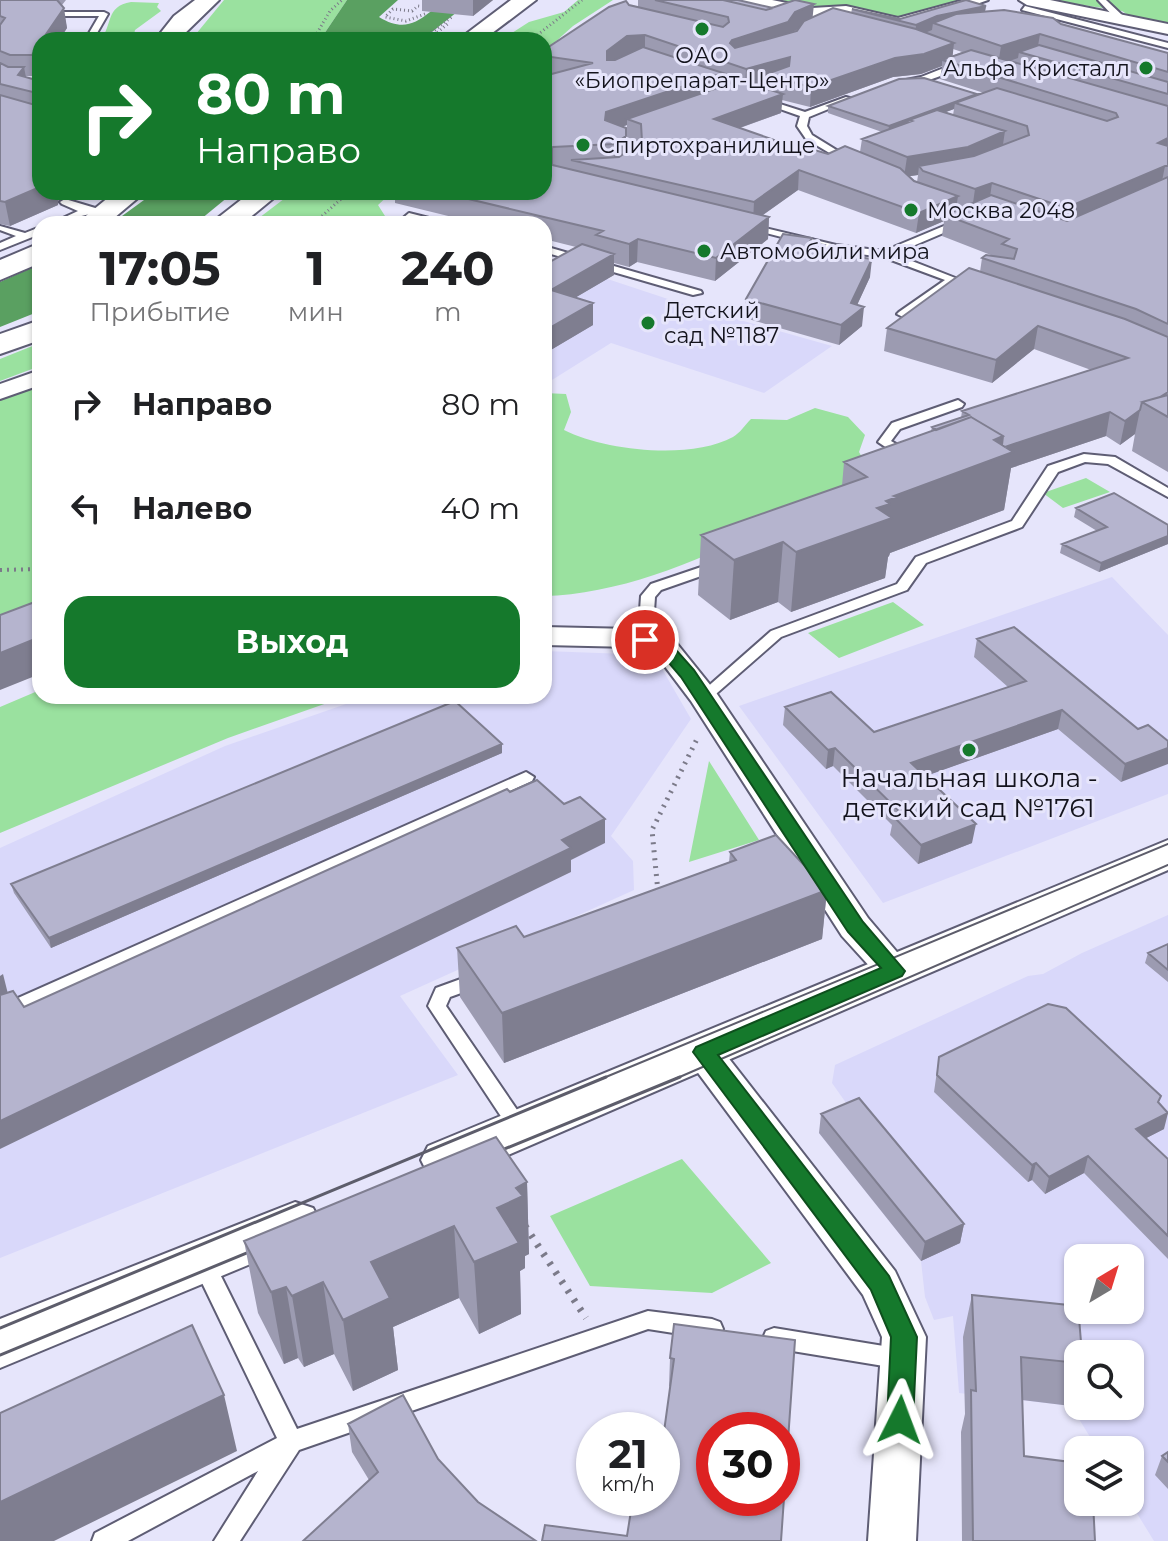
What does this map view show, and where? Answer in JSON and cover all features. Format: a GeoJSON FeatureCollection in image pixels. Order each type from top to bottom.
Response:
{"type":"FeatureCollection","features":[{"type":"Feature","properties":{"kind":"main road"},"geometry":{"type":"LineString","coordinates":[[173,32],[208,0]]}},
{"type":"Feature","properties":{"kind":"main road"},"geometry":{"type":"LineString","coordinates":[[480,32],[525,0]]}},
{"type":"Feature","properties":{"kind":"main road"},"geometry":{"type":"LineString","coordinates":[[95,216],[120,200]]}},
{"type":"Feature","properties":{"kind":"main road"},"geometry":{"type":"LineString","coordinates":[[235,216],[257,200]]}},
{"type":"Feature","properties":{"kind":"main road"},"geometry":{"type":"LineString","coordinates":[[0,271],[32,245]]}},
{"type":"Feature","properties":{"kind":"main road"},"geometry":{"type":"LineString","coordinates":[[0,345],[32,332]]}},
{"type":"Feature","properties":{"kind":"street"},"geometry":{"type":"LineString","coordinates":[[749,0],[827,20],[846,11],[880,20],[906,22],[980,0]]}},
{"type":"Feature","properties":{"kind":"street"},"geometry":{"type":"LineString","coordinates":[[1026,4],[1119,17],[1168,29]]}},
{"type":"Feature","properties":{"kind":"street"},"geometry":{"type":"LineString","coordinates":[[0,392],[32,380]]}},
{"type":"Feature","properties":{"kind":"street"},"geometry":{"type":"LineString","coordinates":[[552,636],[645,640],[664,646],[709,704],[802,860],[855,927],[895,971]]}},
{"type":"Feature","properties":{"kind":"street"},"geometry":{"type":"LineString","coordinates":[[404,1177],[1168,854]]}},
{"type":"Feature","properties":{"kind":"street"},"geometry":{"type":"LineString","coordinates":[[703,1052],[880,1284],[904,1337],[892,1541]]}},
{"type":"Feature","properties":{"kind":"street"},"geometry":{"type":"LineString","coordinates":[[0,1344],[332,1207]]}},
{"type":"Feature","properties":{"kind":"lane"},"geometry":{"type":"LineString","coordinates":[[1102,0],[1119,17]]}},
{"type":"Feature","properties":{"kind":"lane"},"geometry":{"type":"LineString","coordinates":[[1026,4],[1168,46]]}},
{"type":"Feature","properties":{"kind":"lane"},"geometry":{"type":"LineString","coordinates":[[777,19],[801,11]]}},
{"type":"Feature","properties":{"kind":"lane"},"geometry":{"type":"LineString","coordinates":[[0,14],[104,14],[94,32]]}},
{"type":"Feature","properties":{"kind":"lane"},"geometry":{"type":"LineString","coordinates":[[897,82],[923,79],[968,62],[956,56]]}},
{"type":"Feature","properties":{"kind":"lane"},"geometry":{"type":"LineString","coordinates":[[923,79],[937,83]]}},
{"type":"Feature","properties":{"kind":"lane"},"geometry":{"type":"LineString","coordinates":[[756,99],[805,115],[857,96]]}},
{"type":"Feature","properties":{"kind":"lane"},"geometry":{"type":"LineString","coordinates":[[805,115],[802,126],[809,137],[841,158],[853,159]]}},
{"type":"Feature","properties":{"kind":"lane"},"geometry":{"type":"LineString","coordinates":[[65,202],[95,216]]}},
{"type":"Feature","properties":{"kind":"lane"},"geometry":{"type":"LineString","coordinates":[[885,254],[972,216],[958,211]]}},
{"type":"Feature","properties":{"kind":"lane"},"geometry":{"type":"LineString","coordinates":[[728,222],[836,248],[885,254],[968,284]]}},
{"type":"Feature","properties":{"kind":"lane"},"geometry":{"type":"LineString","coordinates":[[4,228],[32,243]]}},
{"type":"Feature","properties":{"kind":"lane"},"geometry":{"type":"LineString","coordinates":[[0,247],[32,244]]}},
{"type":"Feature","properties":{"kind":"lane"},"geometry":{"type":"LineString","coordinates":[[552,251],[697,293]]}},
{"type":"Feature","properties":{"kind":"lane"},"geometry":{"type":"LineString","coordinates":[[903,314],[953,279]]}},
{"type":"Feature","properties":{"kind":"lane"},"geometry":{"type":"LineString","coordinates":[[912,469],[917,463],[884,442],[896,426],[958,404]]}},
{"type":"Feature","properties":{"kind":"lane"},"geometry":{"type":"LineString","coordinates":[[709,704],[776,634],[902,587],[921,560],[1017,524],[1053,469],[1084,458],[1111,460],[1168,493]]}},
{"type":"Feature","properties":{"kind":"lane"},"geometry":{"type":"LineString","coordinates":[[645,640],[648,596],[656,587],[727,562]]}},
{"type":"Feature","properties":{"kind":"lane"},"geometry":{"type":"LineString","coordinates":[[0,1014],[526,777]]}},
{"type":"Feature","properties":{"kind":"lane"},"geometry":{"type":"LineString","coordinates":[[501,972],[443,993],[437,1006],[520,1129]]}},
{"type":"Feature","properties":{"kind":"lane"},"geometry":{"type":"LineString","coordinates":[[202,1261],[291,1442]]}},
{"type":"Feature","properties":{"kind":"lane"},"geometry":{"type":"LineString","coordinates":[[104,1541],[291,1442],[648,1320],[903,1359]]}},
{"type":"Feature","properties":{"kind":"lane"},"geometry":{"type":"LineString","coordinates":[[226,1541],[291,1442]]}},
{"type":"Feature","properties":{"kind":"path"},"geometry":{"type":"LineString","coordinates":[[318,32],[330,11],[342,0]]}},
{"type":"Feature","properties":{"kind":"path"},"geometry":{"type":"LineString","coordinates":[[541,32],[582,0]]}},
{"type":"Feature","properties":{"kind":"path"},"geometry":{"type":"LineString","coordinates":[[425,14],[406,21],[385,17],[393,9],[412,11],[418,6],[435,8]]}},
{"type":"Feature","properties":{"kind":"path"},"geometry":{"type":"LineString","coordinates":[[432,32],[453,16]]}},
{"type":"Feature","properties":{"kind":"path"},"geometry":{"type":"LineString","coordinates":[[438,32],[446,26]]}},
{"type":"Feature","properties":{"kind":"path"},"geometry":{"type":"LineString","coordinates":[[322,216],[340,200]]}},
{"type":"Feature","properties":{"kind":"path"},"geometry":{"type":"LineString","coordinates":[[0,570],[32,569]]}},
{"type":"Feature","properties":{"kind":"path"},"geometry":{"type":"LineString","coordinates":[[659,899],[652,830],[709,704]]}},
{"type":"Feature","properties":{"kind":"path"},"geometry":{"type":"LineString","coordinates":[[517,1213],[598,1337]]}},
{"type":"Feature","properties":{"kind":"shaded area"},"geometry":{"type":"Polygon","coordinates":[[[224,0],[347,0],[325,32],[198,32],[224,0]]]}},
{"type":"Feature","properties":{"kind":"shaded area"},"geometry":{"type":"Polygon","coordinates":[[[347,0],[398,0],[379,17],[403,25],[420,19],[451,0],[472,0],[432,32],[325,32],[347,0]]]}},
{"type":"Feature","properties":{"kind":"shaded area"},"geometry":{"type":"Polygon","coordinates":[[[578,0],[613,0],[573,26],[552,45],[552,32],[513,32],[529,22],[564,12],[578,0]]]}},
{"type":"Feature","properties":{"kind":"shaded area"},"geometry":{"type":"Polygon","coordinates":[[[780,0],[986,0],[910,19],[884,18],[845,6],[827,9],[780,0]]]}},
{"type":"Feature","properties":{"kind":"shaded area"},"geometry":{"type":"Polygon","coordinates":[[[1050,0],[1168,0],[1168,25],[1141,27],[1114,23],[1128,15],[1122,11],[1050,0]]]}},
{"type":"Feature","properties":{"kind":"shaded area"},"geometry":{"type":"Polygon","coordinates":[[[159,3],[157,7],[161,11],[135,32],[105,32],[113,12],[123,4],[159,3]]]}},
{"type":"Feature","properties":{"kind":"shaded area"},"geometry":{"type":"Polygon","coordinates":[[[144,200],[224,200],[205,216],[122,216],[144,200]]]}},
{"type":"Feature","properties":{"kind":"shaded area"},"geometry":{"type":"Polygon","coordinates":[[[282,200],[383,200],[378,205],[385,216],[262,216],[282,200]]]}},
{"type":"Feature","properties":{"kind":"shaded area","name":"Детский сад №1187"},"geometry":{"type":"Polygon","coordinates":[[[552,261],[680,303],[832,346],[764,393],[611,343],[552,380],[552,261]]]}},
{"type":"Feature","properties":{"kind":"shaded area"},"geometry":{"type":"Polygon","coordinates":[[[32,268],[32,314],[0,327],[0,282],[32,268]]]}},
{"type":"Feature","properties":{"kind":"shaded area"},"geometry":{"type":"Polygon","coordinates":[[[32,346],[32,369],[0,381],[0,359],[32,346]]]}},
{"type":"Feature","properties":{"kind":"shaded area"},"geometry":{"type":"Polygon","coordinates":[[[32,389],[32,605],[0,616],[0,400],[32,389]]]}},
{"type":"Feature","properties":{"kind":"shaded area"},"geometry":{"type":"Polygon","coordinates":[[[552,393],[566,394],[571,412],[564,430],[625,448],[695,449],[736,435],[751,419],[787,420],[815,408],[848,417],[865,435],[859,452],[870,471],[713,552],[628,583],[552,595],[552,393]]]}},
{"type":"Feature","properties":{"kind":"shaded area"},"geometry":{"type":"Polygon","coordinates":[[[1086,478],[1110,492],[1063,508],[1043,493],[1086,478]]]}},
{"type":"Feature","properties":{"kind":"shaded area","name":"Начальная школа - детский сад №1761"},"geometry":{"type":"Polygon","coordinates":[[[1112,577],[1168,635],[1168,794],[883,903],[739,706],[1112,577]]]}},
{"type":"Feature","properties":{"kind":"shaded area"},"geometry":{"type":"Polygon","coordinates":[[[893,602],[924,625],[839,658],[808,633],[893,602]]]}},
{"type":"Feature","properties":{"kind":"shaded area"},"geometry":{"type":"Polygon","coordinates":[[[552,651],[654,655],[691,719],[611,836],[633,861],[634,890],[400,996],[458,1075],[0,1258],[0,848],[225,746],[346,704],[552,704],[552,651]]]}},
{"type":"Feature","properties":{"kind":"shaded area"},"geometry":{"type":"Polygon","coordinates":[[[32,693],[32,704],[324,704],[228,738],[0,833],[0,707],[32,693]]]}},
{"type":"Feature","properties":{"kind":"shaded area"},"geometry":{"type":"Polygon","coordinates":[[[709,761],[759,840],[689,862],[709,761]]]}},
{"type":"Feature","properties":{"kind":"shaded area"},"geometry":{"type":"Polygon","coordinates":[[[1168,915],[1168,1541],[1154,1541],[1139,1516],[1144,1516],[1144,1436],[1089,1436],[1080,1420],[1144,1420],[1144,1340],[1064,1340],[1064,1405],[959,1393],[953,1316],[934,1320],[925,1297],[921,1261],[819,1133],[856,1117],[832,1083],[835,1065],[1028,976],[1043,974],[1168,915]]]}},
{"type":"Feature","properties":{"kind":"shaded area"},"geometry":{"type":"Polygon","coordinates":[[[682,1159],[771,1263],[712,1293],[590,1286],[550,1216],[682,1159]]]}},
{"type":"Feature","properties":{"kind":"building"},"geometry":{"type":"Polygon","coordinates":[[[0,0],[57,0],[64,8],[48,32],[32,32],[32,55],[10,55],[0,51],[0,25],[5,18],[0,16],[0,0]]]}},
{"type":"Feature","properties":{"kind":"building"},"geometry":{"type":"Polygon","coordinates":[[[655,0],[723,0],[766,10],[795,0],[814,4],[795,12],[788,22],[732,40],[730,43],[735,48],[797,31],[804,21],[833,8],[916,29],[954,43],[924,54],[895,58],[811,87],[764,75],[789,66],[790,57],[746,69],[645,35],[627,36],[607,51],[607,60],[615,60],[643,47],[723,73],[606,112],[605,120],[626,128],[626,136],[614,144],[552,147],[552,74],[593,63],[552,57],[552,45],[609,7],[626,1],[629,5],[723,27],[729,22],[728,17],[655,0]]]}},
{"type":"Feature","properties":{"kind":"building"},"geometry":{"type":"Polygon","coordinates":[[[723,0],[738,0],[773,8],[766,10],[723,0]]]}},
{"type":"Feature","properties":{"kind":"building"},"geometry":{"type":"Polygon","coordinates":[[[966,0],[986,6],[937,16],[916,25],[852,9],[900,19],[966,0]]]}},
{"type":"Feature","properties":{"kind":"building"},"geometry":{"type":"Polygon","coordinates":[[[1004,10],[1053,18],[1061,24],[1168,53],[1168,72],[1040,34],[1001,46],[933,23],[956,14],[1004,10]]]}},
{"type":"Feature","properties":{"kind":"building"},"geometry":{"type":"Polygon","coordinates":[[[1039,45],[1168,82],[1168,94],[1019,52],[1039,45]]]}},
{"type":"Feature","properties":{"kind":"building"},"geometry":{"type":"Polygon","coordinates":[[[971,50],[1168,106],[1168,138],[1158,143],[1168,146],[1168,166],[1066,208],[992,183],[975,189],[923,171],[919,166],[974,156],[1029,135],[1027,126],[955,103],[997,88],[1107,121],[1118,117],[1116,113],[942,60],[971,50]]]}},
{"type":"Feature","properties":{"kind":"building"},"geometry":{"type":"Polygon","coordinates":[[[0,63],[8,67],[24,67],[18,75],[32,79],[32,92],[0,84],[0,63]]]}},
{"type":"Feature","properties":{"kind":"building"},"geometry":{"type":"Polygon","coordinates":[[[924,78],[977,94],[889,126],[828,106],[899,79],[924,78]]]}},
{"type":"Feature","properties":{"kind":"building"},"geometry":{"type":"Polygon","coordinates":[[[740,80],[783,94],[714,119],[806,151],[811,149],[828,154],[845,146],[900,168],[914,181],[958,196],[919,213],[799,170],[754,202],[571,160],[619,157],[642,141],[641,124],[627,119],[740,80]]]}},
{"type":"Feature","properties":{"kind":"building"},"geometry":{"type":"Polygon","coordinates":[[[0,95],[32,104],[32,190],[5,202],[0,201],[0,95]]]}},
{"type":"Feature","properties":{"kind":"building"},"geometry":{"type":"Polygon","coordinates":[[[937,110],[1005,131],[968,147],[907,157],[862,139],[912,121],[909,120],[937,110]]]}},
{"type":"Feature","properties":{"kind":"building"},"geometry":{"type":"Polygon","coordinates":[[[552,165],[769,217],[716,258],[638,239],[629,244],[596,235],[603,231],[552,219],[552,216],[473,200],[552,200],[552,165]]]}},
{"type":"Feature","properties":{"kind":"building"},"geometry":{"type":"Polygon","coordinates":[[[1168,177],[1168,324],[1136,309],[982,258],[986,255],[1014,259],[1017,249],[1002,244],[1009,239],[945,215],[991,195],[1067,221],[1168,177]]]}},
{"type":"Feature","properties":{"kind":"building"},"geometry":{"type":"Polygon","coordinates":[[[783,234],[812,238],[809,243],[825,245],[822,252],[872,259],[851,303],[864,307],[841,325],[746,299],[783,234]]]}},
{"type":"Feature","properties":{"kind":"building"},"geometry":{"type":"Polygon","coordinates":[[[582,244],[614,254],[552,289],[552,261],[582,244]]]}},
{"type":"Feature","properties":{"kind":"building"},"geometry":{"type":"Polygon","coordinates":[[[969,268],[1125,319],[1168,337],[1168,392],[1142,402],[1140,410],[1125,421],[1110,412],[1005,447],[1002,445],[1003,436],[971,417],[936,430],[932,427],[969,415],[962,411],[1128,358],[1038,326],[996,360],[887,328],[969,268]]]}},
{"type":"Feature","properties":{"kind":"building"},"geometry":{"type":"Polygon","coordinates":[[[552,290],[593,303],[552,326],[552,290]]]}},
{"type":"Feature","properties":{"kind":"building"},"geometry":{"type":"Polygon","coordinates":[[[1168,395],[1168,417],[1142,402],[1168,395]]]}},
{"type":"Feature","properties":{"kind":"building"},"geometry":{"type":"Polygon","coordinates":[[[971,417],[1003,436],[994,440],[1013,452],[894,496],[897,497],[886,501],[890,504],[877,508],[892,518],[796,552],[783,542],[734,560],[701,535],[867,477],[844,462],[971,417]]]}},
{"type":"Feature","properties":{"kind":"building"},"geometry":{"type":"Polygon","coordinates":[[[1114,493],[1168,525],[1168,536],[1101,563],[1062,544],[1107,527],[1076,508],[1114,493]]]}},
{"type":"Feature","properties":{"kind":"building"},"geometry":{"type":"Polygon","coordinates":[[[32,603],[32,640],[0,653],[0,615],[32,603]]]}},
{"type":"Feature","properties":{"kind":"building"},"geometry":{"type":"Polygon","coordinates":[[[1014,627],[1138,729],[1148,725],[1168,741],[1168,748],[1125,764],[1062,710],[911,763],[976,824],[921,845],[893,816],[901,813],[835,748],[828,750],[785,707],[831,692],[874,732],[1026,681],[977,639],[1014,627]]]}},
{"type":"Feature","properties":{"kind":"building"},"geometry":{"type":"Polygon","coordinates":[[[448,704],[458,704],[502,744],[49,938],[11,884],[448,704]]]}},
{"type":"Feature","properties":{"kind":"building"},"geometry":{"type":"Polygon","coordinates":[[[537,780],[564,804],[580,797],[605,819],[562,840],[571,848],[0,1121],[0,995],[13,991],[24,1007],[507,789],[510,792],[537,780]]]}},
{"type":"Feature","properties":{"kind":"building"},"geometry":{"type":"Polygon","coordinates":[[[776,835],[827,890],[502,1013],[457,948],[516,926],[524,937],[736,860],[730,852],[776,835]]]}},
{"type":"Feature","properties":{"kind":"building"},"geometry":{"type":"Polygon","coordinates":[[[1168,944],[1168,970],[1148,953],[1168,944]]]}},
{"type":"Feature","properties":{"kind":"building"},"geometry":{"type":"Polygon","coordinates":[[[1048,1004],[1066,1008],[1161,1096],[1158,1102],[1168,1113],[1136,1129],[1168,1159],[1168,1236],[1088,1156],[1049,1177],[1036,1163],[1032,1165],[937,1075],[939,1057],[1048,1004]]]}},
{"type":"Feature","properties":{"kind":"building"},"geometry":{"type":"Polygon","coordinates":[[[859,1098],[964,1224],[925,1242],[821,1114],[859,1098]]]}},
{"type":"Feature","properties":{"kind":"building"},"geometry":{"type":"Polygon","coordinates":[[[496,1137],[527,1182],[516,1188],[523,1196],[497,1208],[519,1243],[474,1262],[454,1226],[371,1262],[390,1298],[343,1320],[323,1282],[292,1296],[286,1287],[271,1292],[244,1241],[496,1137]]]}},
{"type":"Feature","properties":{"kind":"building"},"geometry":{"type":"Polygon","coordinates":[[[972,1295],[1064,1305],[1064,1324],[1080,1324],[1081,1340],[1064,1340],[1064,1362],[1021,1357],[1024,1456],[1064,1461],[1064,1516],[1094,1516],[1095,1541],[973,1541],[971,1390],[976,1391],[972,1295]]]}},
{"type":"Feature","properties":{"kind":"building"},"geometry":{"type":"Polygon","coordinates":[[[674,1324],[795,1340],[790,1412],[696,1412],[696,1516],[783,1516],[781,1541],[542,1541],[545,1525],[627,1536],[630,1516],[680,1516],[680,1412],[667,1412],[674,1359],[670,1358],[674,1324]]]}},
{"type":"Feature","properties":{"kind":"building"},"geometry":{"type":"Polygon","coordinates":[[[192,1325],[224,1395],[0,1502],[0,1413],[192,1325]]]}},
{"type":"Feature","properties":{"kind":"building"},"geometry":{"type":"Polygon","coordinates":[[[403,1395],[438,1459],[478,1502],[536,1541],[303,1541],[378,1472],[348,1424],[403,1395]]]}},
{"type":"Feature","properties":{"kind":"tram line"},"geometry":{"type":"LineString","coordinates":[[601,1079],[1168,844]]}},
{"type":"Feature","properties":{"kind":"tram line"},"geometry":{"type":"LineString","coordinates":[[675,1079],[1168,865]]}},
{"type":"Feature","properties":{"kind":"tram line"},"geometry":{"type":"LineString","coordinates":[[0,1328],[606,1077]]}},
{"type":"Feature","properties":{"kind":"tram line"},"geometry":{"type":"LineString","coordinates":[[485,1157],[680,1077]]}},
{"type":"Feature","properties":{"kind":"tram line"},"geometry":{"type":"LineString","coordinates":[[0,1355],[266,1245]]}},
{"type":"Feature","properties":{"kind":"place","name":"ОАО «Биопрепарат-Центр»"},"geometry":{"type":"Point","coordinates":[702,29]}},
{"type":"Feature","properties":{"kind":"place","name":"Альфа Кристалл"},"geometry":{"type":"Point","coordinates":[1146,68]}},
{"type":"Feature","properties":{"kind":"place","name":"Спиртохранилище"},"geometry":{"type":"Point","coordinates":[583,145]}},
{"type":"Feature","properties":{"kind":"place","name":"Москва 2048"},"geometry":{"type":"Point","coordinates":[911,210]}},
{"type":"Feature","properties":{"kind":"place","name":"Автомобили мира"},"geometry":{"type":"Point","coordinates":[704,251]}},
{"type":"Feature","properties":{"kind":"place","name":"Детский сад №1187"},"geometry":{"type":"Point","coordinates":[648,323]}},
{"type":"Feature","properties":{"kind":"place","name":"Начальная школа - детский сад №1761"},"geometry":{"type":"Point","coordinates":[969,750]}},
{"type":"Feature","properties":{"kind":"route"},"geometry":{"type":"LineString","coordinates":[[645,640],[664,646],[688,674],[855,927],[895,971],[703,1052],[880,1284],[904,1337],[900,1420]]}}]}
